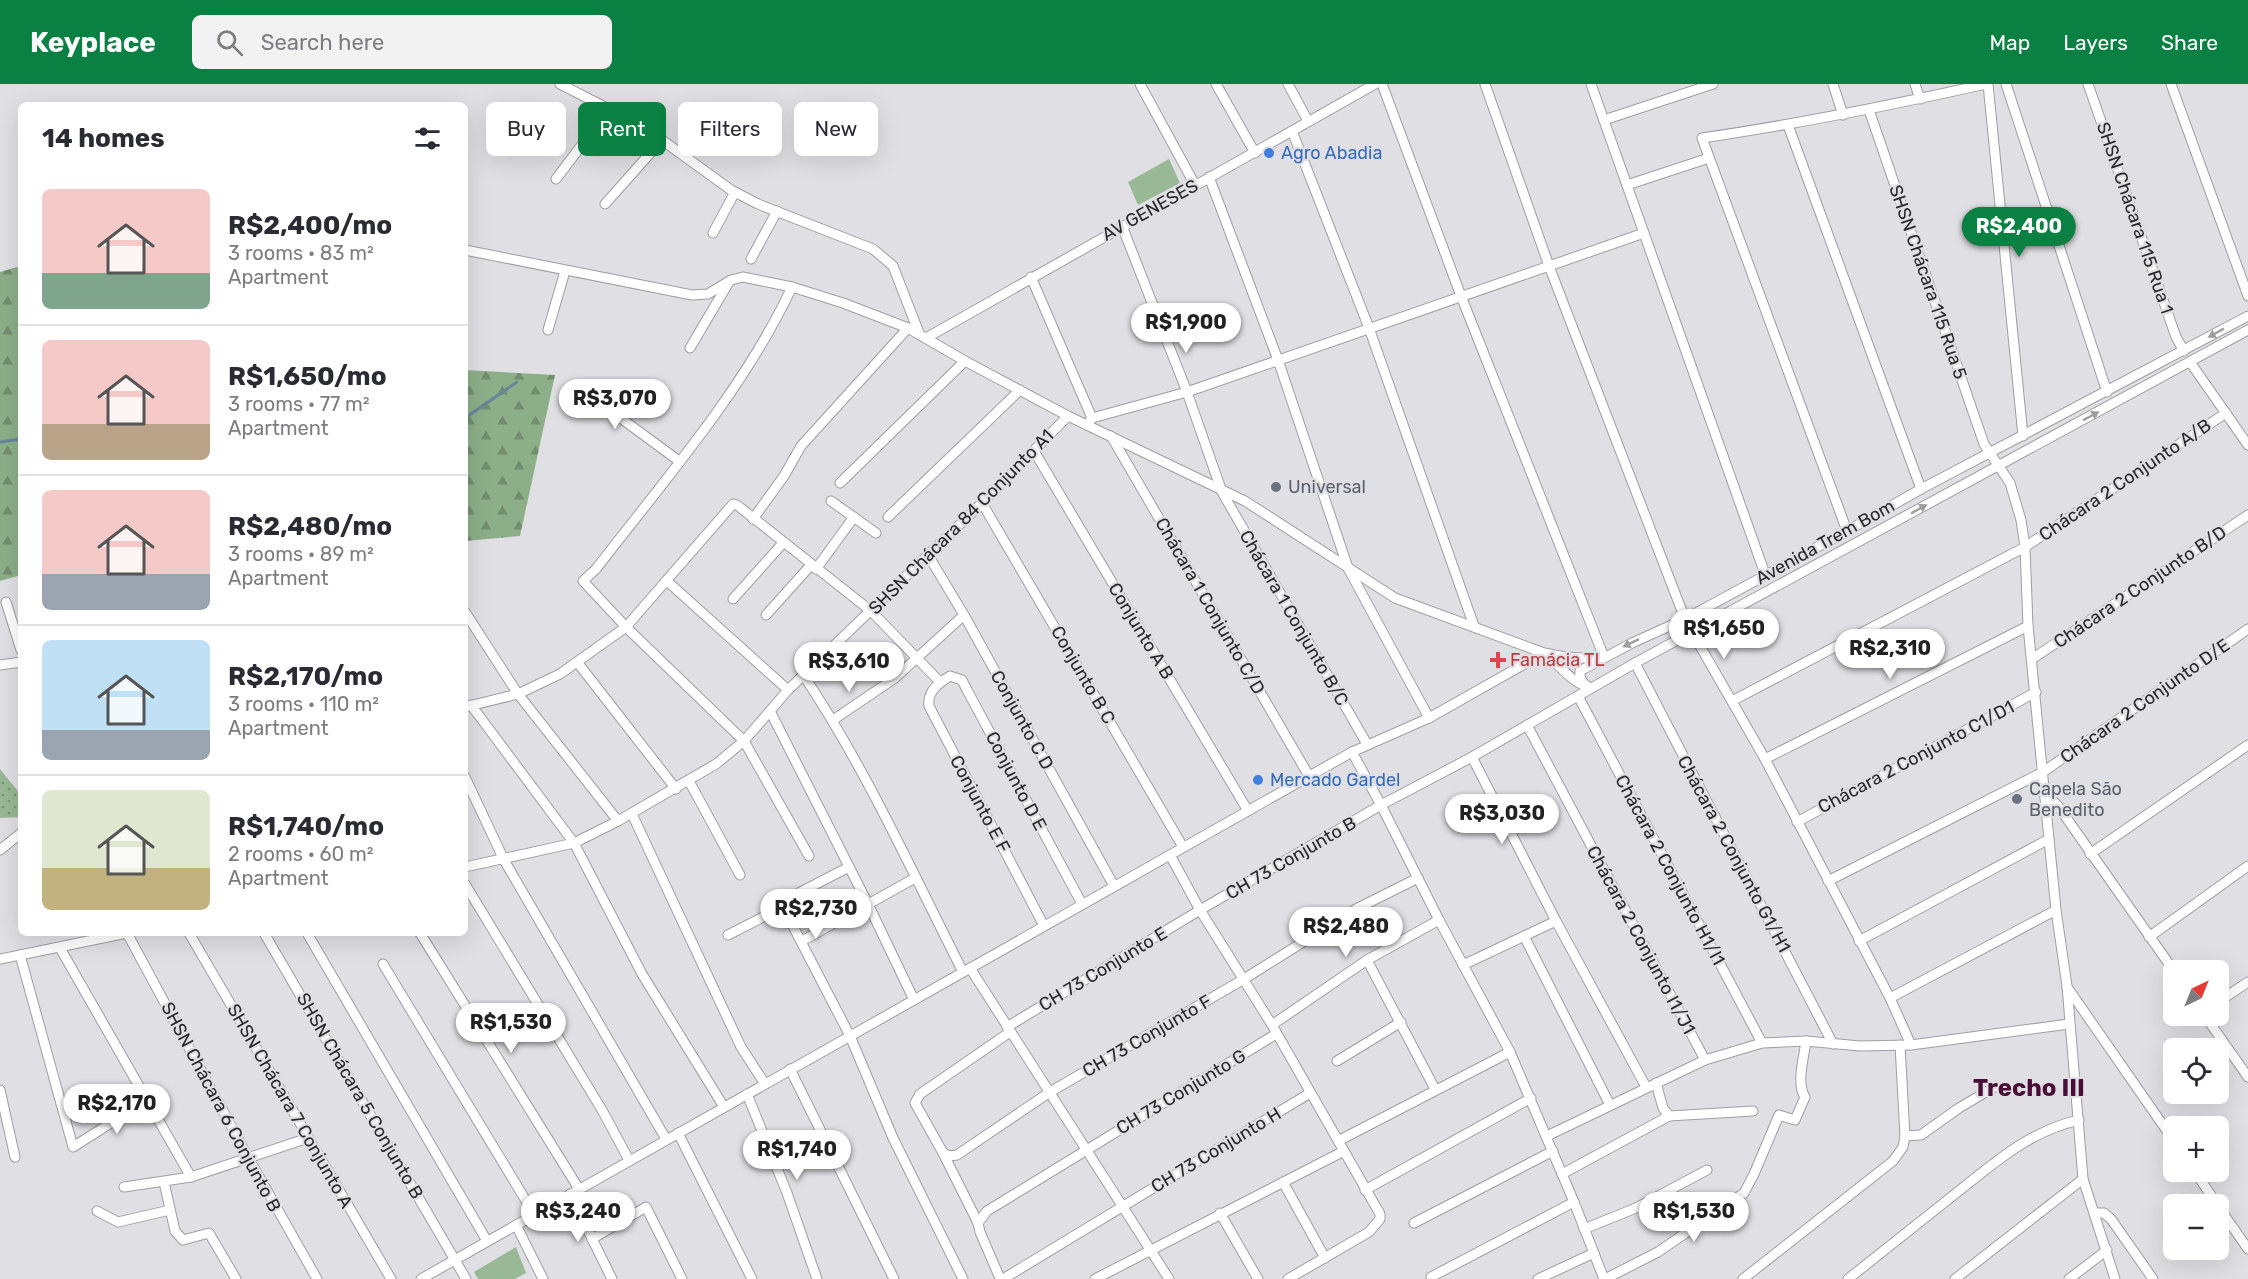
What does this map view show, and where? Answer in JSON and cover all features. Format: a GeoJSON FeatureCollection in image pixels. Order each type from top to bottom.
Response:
{"type":"FeatureCollection","features":[{"type":"Feature","properties":{"kind":"street"},"geometry":{"type":"LineString","coordinates":[[560,84],[595,102]]}},
{"type":"Feature","properties":{"kind":"street"},"geometry":{"type":"LineString","coordinates":[[1140,84],[1195,185]]}},
{"type":"Feature","properties":{"kind":"street"},"geometry":{"type":"LineString","coordinates":[[1216,84],[1254,153]]}},
{"type":"Feature","properties":{"kind":"street"},"geometry":{"type":"LineString","coordinates":[[1288,84],[1308,121]]}},
{"type":"Feature","properties":{"kind":"street"},"geometry":{"type":"LineString","coordinates":[[1352,84],[1357,94]]}},
{"type":"Feature","properties":{"kind":"street","name":"AV GENESES"},"geometry":{"type":"LineString","coordinates":[[922,336],[1375,84]]}},
{"type":"Feature","properties":{"kind":"street"},"geometry":{"type":"LineString","coordinates":[[468,251],[692,295],[708,294],[731,280],[743,277],[792,287],[843,303],[908,328],[1068,416],[1090,422],[1111,436],[1222,492],[1245,501],[1395,598],[1544,653],[1565,657],[1602,658],[1461,296],[1382,84]]}},
{"type":"Feature","properties":{"kind":"street"},"geometry":{"type":"LineString","coordinates":[[1485,84],[1549,266],[1685,619]]}},
{"type":"Feature","properties":{"kind":"street"},"geometry":{"type":"LineString","coordinates":[[1591,84],[1765,574]]}},
{"type":"Feature","properties":{"kind":"street"},"geometry":{"type":"LineString","coordinates":[[1604,120],[1713,84]]}},
{"type":"Feature","properties":{"kind":"street"},"geometry":{"type":"LineString","coordinates":[[1833,84],[1843,115]]}},
{"type":"Feature","properties":{"kind":"street"},"geometry":{"type":"LineString","coordinates":[[1915,84],[1920,99]]}},
{"type":"Feature","properties":{"kind":"street"},"geometry":{"type":"LineString","coordinates":[[1847,531],[1702,138],[1843,115],[1987,84],[2023,435]]}},
{"type":"Feature","properties":{"kind":"street"},"geometry":{"type":"LineString","coordinates":[[2006,84],[2107,392]]}},
{"type":"Feature","properties":{"kind":"street","name":"SHSN Chácara 115 Rua 1"},"geometry":{"type":"LineString","coordinates":[[2088,84],[2176,337],[2184,351]]}},
{"type":"Feature","properties":{"kind":"street"},"geometry":{"type":"LineString","coordinates":[[2171,84],[2248,296]]}},
{"type":"Feature","properties":{"kind":"street","name":"SHSN Chácara 115 Rua 5"},"geometry":{"type":"LineString","coordinates":[[1869,110],[1989,453]]}},
{"type":"Feature","properties":{"kind":"street"},"geometry":{"type":"LineString","coordinates":[[1788,125],[1921,489]]}},
{"type":"Feature","properties":{"kind":"street"},"geometry":{"type":"LineString","coordinates":[[1292,131],[1369,328],[1474,626]]}},
{"type":"Feature","properties":{"kind":"street"},"geometry":{"type":"LineString","coordinates":[[666,143],[735,192],[873,249],[893,266],[922,336]]}},
{"type":"Feature","properties":{"kind":"street"},"geometry":{"type":"LineString","coordinates":[[556,179],[578,150]]}},
{"type":"Feature","properties":{"kind":"street"},"geometry":{"type":"LineString","coordinates":[[604,204],[648,156]]}},
{"type":"Feature","properties":{"kind":"street"},"geometry":{"type":"LineString","coordinates":[[1627,185],[1709,158]]}},
{"type":"Feature","properties":{"kind":"street"},"geometry":{"type":"LineString","coordinates":[[1209,177],[1278,360],[1348,568],[1429,718]]}},
{"type":"Feature","properties":{"kind":"street"},"geometry":{"type":"LineString","coordinates":[[713,233],[735,192]]}},
{"type":"Feature","properties":{"kind":"street"},"geometry":{"type":"LineString","coordinates":[[752,259],[777,211]]}},
{"type":"Feature","properties":{"kind":"street","name":"Chácara 1 Conjunto B/C"},"geometry":{"type":"LineString","coordinates":[[1122,226],[1187,392],[1222,492],[1367,744]]}},
{"type":"Feature","properties":{"kind":"street"},"geometry":{"type":"LineString","coordinates":[[1090,422],[1187,392],[1644,233]]}},
{"type":"Feature","properties":{"kind":"street"},"geometry":{"type":"LineString","coordinates":[[548,330],[565,271]]}},
{"type":"Feature","properties":{"kind":"street"},"geometry":{"type":"LineString","coordinates":[[1031,277],[1090,422]]}},
{"type":"Feature","properties":{"kind":"street"},"geometry":{"type":"LineString","coordinates":[[690,348],[731,280]]}},
{"type":"Feature","properties":{"kind":"street"},"geometry":{"type":"LineString","coordinates":[[792,287],[775,323],[704,431],[596,569],[583,581],[626,627],[744,741],[809,856]]}},
{"type":"Feature","properties":{"kind":"street","name":"Avenida Trem Bom"},"geometry":{"type":"LineString","coordinates":[[2248,316],[1921,489],[1685,619],[1602,658],[1580,670],[1579,675],[1588,687],[1635,663],[2248,330]]}},
{"type":"Feature","properties":{"kind":"street"},"geometry":{"type":"LineString","coordinates":[[753,519],[784,476],[801,446],[908,328]]}},
{"type":"Feature","properties":{"kind":"street"},"geometry":{"type":"LineString","coordinates":[[840,483],[965,361]]}},
{"type":"Feature","properties":{"kind":"street"},"geometry":{"type":"LineString","coordinates":[[2190,362],[2248,445]]}},
{"type":"Feature","properties":{"kind":"street"},"geometry":{"type":"LineString","coordinates":[[645,385],[624,404],[620,412],[622,419],[679,461]]}},
{"type":"Feature","properties":{"kind":"street"},"geometry":{"type":"LineString","coordinates":[[888,517],[1020,390]]}},
{"type":"Feature","properties":{"kind":"street","name":"Chácara 2 Conjunto A/B"},"geometry":{"type":"LineString","coordinates":[[1732,701],[2025,547],[2226,413]]}},
{"type":"Feature","properties":{"kind":"street","name":"SHSN Chácara 84 Conjunto A1"},"geometry":{"type":"LineString","coordinates":[[468,866],[574,843],[632,814],[716,764],[744,741],[788,690],[982,503],[1068,416]]}},
{"type":"Feature","properties":{"kind":"street","name":"Chácara 1 Conjunto C/D"},"geometry":{"type":"LineString","coordinates":[[1111,436],[1309,776]]}},
{"type":"Feature","properties":{"kind":"street","name":"Conjunto A B"},"geometry":{"type":"LineString","coordinates":[[1034,452],[1248,811]]}},
{"type":"Feature","properties":{"kind":"street"},"geometry":{"type":"LineString","coordinates":[[1989,453],[2010,483],[2017,502],[2025,547],[2028,626],[2056,910],[2067,987],[2084,1179],[2115,1279]]}},
{"type":"Feature","properties":{"kind":"street"},"geometry":{"type":"LineString","coordinates":[[831,501],[876,533]]}},
{"type":"Feature","properties":{"kind":"street","name":"Conjunto B C"},"geometry":{"type":"LineString","coordinates":[[982,503],[1183,848]]}},
{"type":"Feature","properties":{"kind":"street"},"geometry":{"type":"LineString","coordinates":[[724,1107],[642,974],[574,843],[468,706],[518,694],[560,674],[626,627],[733,504],[871,611],[940,682]]}},
{"type":"Feature","properties":{"kind":"street","name":"Chácara 2 Conjunto B/D"},"geometry":{"type":"LineString","coordinates":[[2032,659],[2248,514]]}},
{"type":"Feature","properties":{"kind":"street"},"geometry":{"type":"LineString","coordinates":[[766,615],[814,567],[854,517]]}},
{"type":"Feature","properties":{"kind":"street"},"geometry":{"type":"LineString","coordinates":[[733,599],[783,543]]}},
{"type":"Feature","properties":{"kind":"street","name":"Conjunto C D"},"geometry":{"type":"LineString","coordinates":[[928,555],[964,615],[1114,886]]}},
{"type":"Feature","properties":{"kind":"street"},"geometry":{"type":"LineString","coordinates":[[667,581],[788,690]]}},
{"type":"Feature","properties":{"kind":"street"},"geometry":{"type":"LineString","coordinates":[[6,602],[18,640]]}},
{"type":"Feature","properties":{"kind":"street"},"geometry":{"type":"LineString","coordinates":[[833,720],[879,690],[964,615]]}},
{"type":"Feature","properties":{"kind":"street"},"geometry":{"type":"LineString","coordinates":[[468,617],[518,694],[618,821]]}},
{"type":"Feature","properties":{"kind":"street"},"geometry":{"type":"LineString","coordinates":[[1765,759],[2028,626]]}},
{"type":"Feature","properties":{"kind":"street","name":"Chácara 2 Conjunto D/E"},"geometry":{"type":"LineString","coordinates":[[1828,881],[2043,772],[2248,629]]}},
{"type":"Feature","properties":{"kind":"street"},"geometry":{"type":"LineString","coordinates":[[1692,632],[1765,759],[1890,998],[1911,1045]]}},
{"type":"Feature","properties":{"kind":"street"},"geometry":{"type":"LineString","coordinates":[[421,1279],[433,1276],[456,1258],[1352,752],[1429,718],[1544,653]]}},
{"type":"Feature","properties":{"kind":"street"},"geometry":{"type":"LineString","coordinates":[[1544,653],[1559,664],[1576,682],[1588,687]]}},
{"type":"Feature","properties":{"kind":"street"},"geometry":{"type":"LineString","coordinates":[[0,665],[18,662]]}},
{"type":"Feature","properties":{"kind":"street"},"geometry":{"type":"LineString","coordinates":[[577,662],[676,789]]}},
{"type":"Feature","properties":{"kind":"street","name":"Chácara 2 Conjunto G1/H1"},"geometry":{"type":"LineString","coordinates":[[1635,663],[1833,1044]]}},
{"type":"Feature","properties":{"kind":"street"},"geometry":{"type":"LineString","coordinates":[[804,676],[833,720],[861,770],[915,878],[967,970],[1050,1092],[1169,1279]]}},
{"type":"Feature","properties":{"kind":"street","name":"Conjunto D E"},"geometry":{"type":"LineString","coordinates":[[940,682],[950,676],[962,680],[1082,904]]}},
{"type":"Feature","properties":{"kind":"street","name":"Conjunto E F"},"geometry":{"type":"LineString","coordinates":[[940,682],[928,699],[932,711],[1044,926]]}},
{"type":"Feature","properties":{"kind":"street","name":"CH 73 Conjunto B"},"geometry":{"type":"LineString","coordinates":[[1200,910],[1382,805],[1472,757],[1578,696],[1588,687]]}},
{"type":"Feature","properties":{"kind":"street","name":"Chácara 2 Conjunto C1/D1"},"geometry":{"type":"LineString","coordinates":[[1797,822],[2036,692]]}},
{"type":"Feature","properties":{"kind":"street","name":"Chácara 2 Conjunto H1/I1"},"geometry":{"type":"LineString","coordinates":[[1578,696],[1762,1043]]}},
{"type":"Feature","properties":{"kind":"street"},"geometry":{"type":"LineString","coordinates":[[770,711],[914,1000]]}},
{"type":"Feature","properties":{"kind":"street","name":"Chácara 2 Conjunto I1/J1"},"geometry":{"type":"LineString","coordinates":[[1527,725],[1705,1060]]}},
{"type":"Feature","properties":{"kind":"street"},"geometry":{"type":"LineString","coordinates":[[2090,854],[2248,745]]}},
{"type":"Feature","properties":{"kind":"street"},"geometry":{"type":"LineString","coordinates":[[1352,752],[1382,805],[1439,920],[1510,1052],[1547,1136],[1604,1279],[1658,1252],[1744,1193],[1779,1115],[1795,1120],[1805,1097],[1802,1094],[1802,1073],[1806,1041]]}},
{"type":"Feature","properties":{"kind":"street"},"geometry":{"type":"LineString","coordinates":[[1472,757],[1556,921],[1646,1087]]}},
{"type":"Feature","properties":{"kind":"street"},"geometry":{"type":"LineString","coordinates":[[689,781],[740,874]]}},
{"type":"Feature","properties":{"kind":"street"},"geometry":{"type":"LineString","coordinates":[[468,783],[504,860],[666,1139]]}},
{"type":"Feature","properties":{"kind":"street"},"geometry":{"type":"LineString","coordinates":[[2046,798],[2050,798],[2058,806],[2166,960]]}},
{"type":"Feature","properties":{"kind":"street"},"geometry":{"type":"LineString","coordinates":[[632,814],[741,1047],[765,1084]]}},
{"type":"Feature","properties":{"kind":"street"},"geometry":{"type":"LineString","coordinates":[[0,850],[18,835]]}},
{"type":"Feature","properties":{"kind":"street"},"geometry":{"type":"LineString","coordinates":[[1859,941],[2049,839]]}},
{"type":"Feature","properties":{"kind":"street"},"geometry":{"type":"LineString","coordinates":[[1170,855],[1200,910],[1244,979],[1380,1214],[1380,1220],[1369,1232],[1288,1279]]}},
{"type":"Feature","properties":{"kind":"street"},"geometry":{"type":"LineString","coordinates":[[2149,937],[2248,866]]}},
{"type":"Feature","properties":{"kind":"street"},"geometry":{"type":"LineString","coordinates":[[728,936],[783,907],[789,898],[849,867]]}},
{"type":"Feature","properties":{"kind":"street"},"geometry":{"type":"LineString","coordinates":[[802,941],[915,878]]}},
{"type":"Feature","properties":{"kind":"street","name":"CH 73 Conjunto F"},"geometry":{"type":"LineString","coordinates":[[943,1153],[949,1156],[957,1155],[1050,1092],[1244,979],[1356,909],[1418,878]]}},
{"type":"Feature","properties":{"kind":"street"},"geometry":{"type":"LineString","coordinates":[[468,889],[602,1110],[629,1160]]}},
{"type":"Feature","properties":{"kind":"street"},"geometry":{"type":"LineString","coordinates":[[783,907],[850,1036],[893,1138],[963,1279]]}},
{"type":"Feature","properties":{"kind":"street","name":"CH 73 Conjunto E"},"geometry":{"type":"LineString","coordinates":[[943,1153],[917,1110],[916,1099],[920,1094],[1008,1030],[1200,910]]}},
{"type":"Feature","properties":{"kind":"street"},"geometry":{"type":"LineString","coordinates":[[1890,998],[2056,910]]}},
{"type":"Feature","properties":{"kind":"street","name":"CH 73 Conjunto G"},"geometry":{"type":"LineString","coordinates":[[978,1223],[987,1211],[1274,1030],[1367,960],[1439,920]]}},
{"type":"Feature","properties":{"kind":"street"},"geometry":{"type":"LineString","coordinates":[[1463,965],[1556,921]]}},
{"type":"Feature","properties":{"kind":"street"},"geometry":{"type":"LineString","coordinates":[[84,936],[87,942]]}},
{"type":"Feature","properties":{"kind":"street"},"geometry":{"type":"LineString","coordinates":[[0,959],[112,936]]}},
{"type":"Feature","properties":{"kind":"street","name":"SHSN Chácara 6 Conjunto B"},"geometry":{"type":"LineString","coordinates":[[122,936],[317,1279]]}},
{"type":"Feature","properties":{"kind":"street","name":"SHSN Chácara 7 Conjunto A"},"geometry":{"type":"LineString","coordinates":[[191,936],[391,1279]]}},
{"type":"Feature","properties":{"kind":"street","name":"SHSN Chácara 5 Conjunto B"},"geometry":{"type":"LineString","coordinates":[[266,936],[456,1258],[466,1279]]}},
{"type":"Feature","properties":{"kind":"street"},"geometry":{"type":"LineString","coordinates":[[309,936],[487,1241]]}},
{"type":"Feature","properties":{"kind":"street"},"geometry":{"type":"LineString","coordinates":[[422,936],[574,1191],[592,1239],[612,1279]]}},
{"type":"Feature","properties":{"kind":"street"},"geometry":{"type":"LineString","coordinates":[[1524,936],[1610,1105]]}},
{"type":"Feature","properties":{"kind":"street"},"geometry":{"type":"LineString","coordinates":[[60,948],[190,1177]]}},
{"type":"Feature","properties":{"kind":"street"},"geometry":{"type":"LineString","coordinates":[[20,955],[73,1147],[147,1100]]}},
{"type":"Feature","properties":{"kind":"street"},"geometry":{"type":"LineString","coordinates":[[1367,960],[1435,1089]]}},
{"type":"Feature","properties":{"kind":"street"},"geometry":{"type":"LineString","coordinates":[[383,964],[534,1214]]}},
{"type":"Feature","properties":{"kind":"street"},"geometry":{"type":"LineString","coordinates":[[2229,995],[2248,982]]}},
{"type":"Feature","properties":{"kind":"street"},"geometry":{"type":"LineString","coordinates":[[2067,987],[2163,1125]]}},
{"type":"Feature","properties":{"kind":"street"},"geometry":{"type":"LineString","coordinates":[[1337,1061],[1401,1022]]}},
{"type":"Feature","properties":{"kind":"street"},"geometry":{"type":"LineString","coordinates":[[1547,1136],[1705,1060],[1762,1043],[1806,1041],[1833,1044],[1911,1045],[2069,1024]]}},
{"type":"Feature","properties":{"kind":"street"},"geometry":{"type":"LineString","coordinates":[[2212,1026],[2248,1077]]}},
{"type":"Feature","properties":{"kind":"street"},"geometry":{"type":"LineString","coordinates":[[1743,1279],[1893,1161],[1903,1147],[1905,1136],[1900,1045]]}},
{"type":"Feature","properties":{"kind":"street"},"geometry":{"type":"LineString","coordinates":[[1338,1141],[1510,1052]]}},
{"type":"Feature","properties":{"kind":"street"},"geometry":{"type":"LineString","coordinates":[[790,1069],[894,1279]]}},
{"type":"Feature","properties":{"kind":"street"},"geometry":{"type":"LineString","coordinates":[[1656,1083],[1663,1108],[1669,1116]]}},
{"type":"Feature","properties":{"kind":"street"},"geometry":{"type":"LineString","coordinates":[[1905,1136],[1921,1135],[1959,1108],[1996,1086]]}},
{"type":"Feature","properties":{"kind":"street"},"geometry":{"type":"LineString","coordinates":[[0,1090],[15,1157]]}},
{"type":"Feature","properties":{"kind":"street","name":"CH 73 Conjunto H"},"geometry":{"type":"LineString","coordinates":[[1003,1279],[1310,1093]]}},
{"type":"Feature","properties":{"kind":"street"},"geometry":{"type":"LineString","coordinates":[[747,1094],[788,1193],[817,1279]]}},
{"type":"Feature","properties":{"kind":"street"},"geometry":{"type":"LineString","coordinates":[[1365,1190],[1531,1098]]}},
{"type":"Feature","properties":{"kind":"street"},"geometry":{"type":"LineString","coordinates":[[1562,1173],[1669,1116],[1753,1111]]}},
{"type":"Feature","properties":{"kind":"street"},"geometry":{"type":"LineString","coordinates":[[1848,1279],[2004,1155],[2049,1129],[2079,1120]]}},
{"type":"Feature","properties":{"kind":"street"},"geometry":{"type":"LineString","coordinates":[[678,1133],[752,1279]]}},
{"type":"Feature","properties":{"kind":"street"},"geometry":{"type":"LineString","coordinates":[[124,1187],[190,1177],[308,1138]]}},
{"type":"Feature","properties":{"kind":"street"},"geometry":{"type":"LineString","coordinates":[[1095,1279],[1344,1151]]}},
{"type":"Feature","properties":{"kind":"street"},"geometry":{"type":"LineString","coordinates":[[1414,1223],[1553,1151]]}},
{"type":"Feature","properties":{"kind":"street"},"geometry":{"type":"LineString","coordinates":[[943,1153],[978,1223],[999,1276],[1003,1279]]}},
{"type":"Feature","properties":{"kind":"street"},"geometry":{"type":"LineString","coordinates":[[1584,1229],[1636,1208],[1707,1170]]}},
{"type":"Feature","properties":{"kind":"street"},"geometry":{"type":"LineString","coordinates":[[1955,1279],[2084,1179]]}},
{"type":"Feature","properties":{"kind":"street"},"geometry":{"type":"LineString","coordinates":[[164,1182],[175,1231],[183,1240],[209,1233],[236,1279]]}},
{"type":"Feature","properties":{"kind":"street"},"geometry":{"type":"LineString","coordinates":[[1283,1182],[1325,1258]]}},
{"type":"Feature","properties":{"kind":"street"},"geometry":{"type":"LineString","coordinates":[[1431,1277],[1574,1202]]}},
{"type":"Feature","properties":{"kind":"street"},"geometry":{"type":"LineString","coordinates":[[592,1239],[646,1207],[682,1279]]}},
{"type":"Feature","properties":{"kind":"street"},"geometry":{"type":"LineString","coordinates":[[97,1211],[118,1222],[170,1210]]}},
{"type":"Feature","properties":{"kind":"street"},"geometry":{"type":"LineString","coordinates":[[1221,1213],[1258,1279]]}},
{"type":"Feature","properties":{"kind":"street"},"geometry":{"type":"LineString","coordinates":[[2095,1213],[2104,1213],[2111,1219],[2153,1279]]}},
{"type":"Feature","properties":{"kind":"street"},"geometry":{"type":"LineString","coordinates":[[2229,1221],[2248,1249]]}},
{"type":"Feature","properties":{"kind":"street"},"geometry":{"type":"LineString","coordinates":[[516,1225],[543,1279]]}},
{"type":"Feature","properties":{"kind":"street"},"geometry":{"type":"LineString","coordinates":[[2069,1279],[2107,1250]]}},
{"type":"Feature","properties":{"kind":"street"},"geometry":{"type":"LineString","coordinates":[[1538,1279],[1594,1253]]}},
{"type":"Feature","properties":{"kind":"green space"},"geometry":{"type":"Polygon","coordinates":[[[1169,159],[1180,183],[1138,205],[1128,182],[1169,159]]]}},
{"type":"Feature","properties":{"kind":"green space"},"geometry":{"type":"Polygon","coordinates":[[[18,268],[18,576],[0,581],[0,272],[18,268]]]}},
{"type":"Feature","properties":{"kind":"green space"},"geometry":{"type":"Polygon","coordinates":[[[468,370],[555,375],[520,536],[468,541],[468,370]]]}},
{"type":"Feature","properties":{"kind":"green space"},"geometry":{"type":"Polygon","coordinates":[[[0,769],[18,791],[18,817],[0,818],[0,769]]]}},
{"type":"Feature","properties":{"kind":"green space"},"geometry":{"type":"Polygon","coordinates":[[[516,1247],[526,1273],[515,1279],[478,1279],[474,1272],[516,1247]]]}},
{"type":"Feature","properties":{"kind":"waterway"},"geometry":{"type":"LineString","coordinates":[[468,416],[517,382]]}},
{"type":"Feature","properties":{"kind":"waterway"},"geometry":{"type":"LineString","coordinates":[[0,442],[18,439]]}},
{"type":"Feature","properties":{"kind":"place","name":"Agro Abadia"},"geometry":{"type":"Point","coordinates":[1269,153]}},
{"type":"Feature","properties":{"kind":"place","name":"Universal"},"geometry":{"type":"Point","coordinates":[1276,487]}},
{"type":"Feature","properties":{"kind":"place","name":"Famácia TL"},"geometry":{"type":"Point","coordinates":[1498,660]}},
{"type":"Feature","properties":{"kind":"place","name":"Mercado Gardel"},"geometry":{"type":"Point","coordinates":[1258,780]}},
{"type":"Feature","properties":{"kind":"place","name":"Capela São Benedito"},"geometry":{"type":"Point","coordinates":[2017,799]}},
{"type":"Feature","properties":{"kind":"district","name":"Trecho III"},"geometry":{"type":"Point","coordinates":[2029,1088]}}]}
